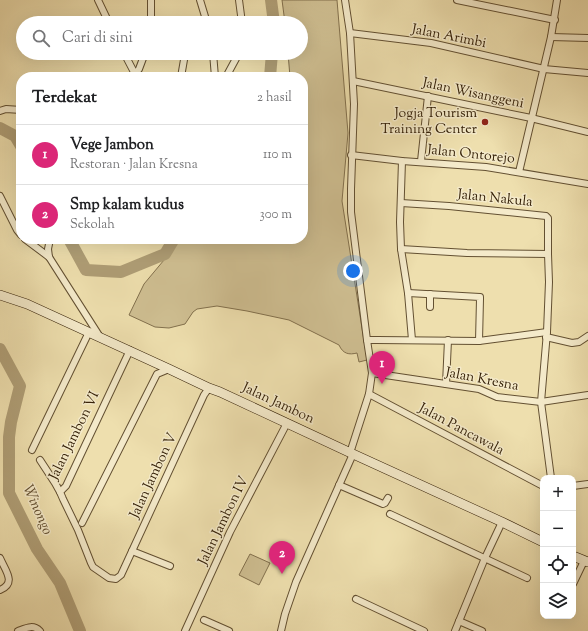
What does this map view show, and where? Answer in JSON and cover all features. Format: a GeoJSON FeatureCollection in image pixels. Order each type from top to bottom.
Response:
{"type":"FeatureCollection","features":[{"type":"Feature","properties":{"kind":"main road","name":"Jalan Jambon"},"geometry":{"type":"LineString","coordinates":[[0,295],[27,304],[130,350],[540,541]]}},
{"type":"Feature","properties":{"kind":"main road"},"geometry":{"type":"LineString","coordinates":[[576,557],[586,561]]}},
{"type":"Feature","properties":{"kind":"street"},"geometry":{"type":"LineString","coordinates":[[98,0],[106,16]]}},
{"type":"Feature","properties":{"kind":"street"},"geometry":{"type":"LineString","coordinates":[[151,0],[151,16]]}},
{"type":"Feature","properties":{"kind":"street"},"geometry":{"type":"LineString","coordinates":[[200,0],[206,16]]}},
{"type":"Feature","properties":{"kind":"street"},"geometry":{"type":"LineString","coordinates":[[239,0],[241,16]]}},
{"type":"Feature","properties":{"kind":"street"},"geometry":{"type":"LineString","coordinates":[[281,631],[296,582],[339,485],[351,453],[368,394],[372,373],[351,212],[354,104],[350,32],[345,0]]}},
{"type":"Feature","properties":{"kind":"street"},"geometry":{"type":"LineString","coordinates":[[457,0],[555,20]]}},
{"type":"Feature","properties":{"kind":"street"},"geometry":{"type":"LineString","coordinates":[[519,172],[552,37],[557,0]]}},
{"type":"Feature","properties":{"kind":"street","name":"Jalan Arimbi"},"geometry":{"type":"LineString","coordinates":[[350,32],[431,43],[544,69],[588,73]]}},
{"type":"Feature","properties":{"kind":"street"},"geometry":{"type":"LineString","coordinates":[[552,37],[588,38]]}},
{"type":"Feature","properties":{"kind":"street"},"geometry":{"type":"LineString","coordinates":[[127,60],[132,72]]}},
{"type":"Feature","properties":{"kind":"street"},"geometry":{"type":"LineString","coordinates":[[137,72],[142,60]]}},
{"type":"Feature","properties":{"kind":"street"},"geometry":{"type":"LineString","coordinates":[[182,72],[184,60]]}},
{"type":"Feature","properties":{"kind":"street"},"geometry":{"type":"LineString","coordinates":[[214,60],[215,72]]}},
{"type":"Feature","properties":{"kind":"street"},"geometry":{"type":"LineString","coordinates":[[229,72],[235,60]]}},
{"type":"Feature","properties":{"kind":"street","name":"Jalan Wisanggeni"},"geometry":{"type":"LineString","coordinates":[[353,80],[532,118],[588,132]]}},
{"type":"Feature","properties":{"kind":"street"},"geometry":{"type":"LineString","coordinates":[[420,161],[428,96]]}},
{"type":"Feature","properties":{"kind":"street"},"geometry":{"type":"LineString","coordinates":[[0,111],[16,110]]}},
{"type":"Feature","properties":{"kind":"street","name":"Jalan Ontorejo"},"geometry":{"type":"LineString","coordinates":[[352,155],[402,161],[420,161],[486,167],[588,184]]}},
{"type":"Feature","properties":{"kind":"street"},"geometry":{"type":"LineString","coordinates":[[402,161],[400,222],[401,249],[408,293],[412,340]]}},
{"type":"Feature","properties":{"kind":"street"},"geometry":{"type":"LineString","coordinates":[[0,196],[16,226]]}},
{"type":"Feature","properties":{"kind":"street","name":"Jalan Nakula"},"geometry":{"type":"LineString","coordinates":[[401,204],[449,206],[548,217],[548,254]]}},
{"type":"Feature","properties":{"kind":"street"},"geometry":{"type":"LineString","coordinates":[[0,209],[8,212]]}},
{"type":"Feature","properties":{"kind":"street"},"geometry":{"type":"LineString","coordinates":[[32,244],[49,257],[100,337]]}},
{"type":"Feature","properties":{"kind":"street"},"geometry":{"type":"LineString","coordinates":[[49,244],[49,257]]}},
{"type":"Feature","properties":{"kind":"street"},"geometry":{"type":"LineString","coordinates":[[401,249],[467,253],[548,254],[549,282],[541,402],[551,475]]}},
{"type":"Feature","properties":{"kind":"street"},"geometry":{"type":"LineString","coordinates":[[408,293],[480,297],[480,341]]}},
{"type":"Feature","properties":{"kind":"street"},"geometry":{"type":"LineString","coordinates":[[430,294],[430,307]]}},
{"type":"Feature","properties":{"kind":"street"},"geometry":{"type":"LineString","coordinates":[[32,450],[89,332]]}},
{"type":"Feature","properties":{"kind":"street"},"geometry":{"type":"LineString","coordinates":[[367,340],[480,341],[546,335],[572,343],[580,342],[588,336]]}},
{"type":"Feature","properties":{"kind":"street"},"geometry":{"type":"LineString","coordinates":[[446,384],[448,340]]}},
{"type":"Feature","properties":{"kind":"street","name":"Jalan Jambon VI"},"geometry":{"type":"LineString","coordinates":[[121,575],[116,579],[109,578],[93,568],[78,530],[60,492],[66,486],[130,350]]}},
{"type":"Feature","properties":{"kind":"street"},"geometry":{"type":"LineString","coordinates":[[82,524],[157,374],[170,369]]}},
{"type":"Feature","properties":{"kind":"street","name":"Jalan Kresna"},"geometry":{"type":"LineString","coordinates":[[372,373],[479,389],[497,397],[541,402],[588,395]]}},
{"type":"Feature","properties":{"kind":"street","name":"Jalan Jambon V"},"geometry":{"type":"LineString","coordinates":[[121,575],[201,402],[209,388]]}},
{"type":"Feature","properties":{"kind":"street","name":"Jalan Pancawala"},"geometry":{"type":"LineString","coordinates":[[368,394],[540,484]]}},
{"type":"Feature","properties":{"kind":"street","name":"Jalan Jambon IV"},"geometry":{"type":"LineString","coordinates":[[185,631],[230,532],[287,423]]}},
{"type":"Feature","properties":{"kind":"street"},"geometry":{"type":"LineString","coordinates":[[40,460],[56,483],[60,492]]}},
{"type":"Feature","properties":{"kind":"street"},"geometry":{"type":"LineString","coordinates":[[576,486],[588,484]]}},
{"type":"Feature","properties":{"kind":"street"},"geometry":{"type":"LineString","coordinates":[[339,485],[383,504],[388,498]]}},
{"type":"Feature","properties":{"kind":"street"},"geometry":{"type":"LineString","coordinates":[[390,514],[527,578]]}},
{"type":"Feature","properties":{"kind":"street"},"geometry":{"type":"LineString","coordinates":[[455,631],[484,558],[502,522]]}},
{"type":"Feature","properties":{"kind":"street"},"geometry":{"type":"LineString","coordinates":[[132,551],[170,566]]}},
{"type":"Feature","properties":{"kind":"street"},"geometry":{"type":"LineString","coordinates":[[0,558],[9,580],[8,586],[0,590]]}},
{"type":"Feature","properties":{"kind":"street"},"geometry":{"type":"LineString","coordinates":[[574,583],[586,561]]}},
{"type":"Feature","properties":{"kind":"street"},"geometry":{"type":"LineString","coordinates":[[356,599],[424,631]]}},
{"type":"Feature","properties":{"kind":"street"},"geometry":{"type":"LineString","coordinates":[[204,620],[229,631]]}},
{"type":"Feature","properties":{"kind":"street"},"geometry":{"type":"LineString","coordinates":[[459,621],[482,631]]}},
{"type":"Feature","properties":{"kind":"street"},"geometry":{"type":"LineString","coordinates":[[18,631],[33,627],[40,631]]}},
{"type":"Feature","properties":{"kind":"shaded area"},"geometry":{"type":"Polygon","coordinates":[[[282,0],[337,0],[348,133],[342,201],[367,360],[359,362],[357,353],[346,353],[339,345],[289,320],[247,311],[217,306],[197,309],[193,312],[185,324],[169,328],[155,327],[129,315],[144,284],[169,254],[175,244],[308,244],[308,72],[290,72],[289,60],[308,60],[308,16],[284,16],[282,0]]]}},
{"type":"Feature","properties":{"kind":"shaded area"},"geometry":{"type":"Polygon","coordinates":[[[250,554],[270,563],[259,585],[239,575],[250,554]]]}},
{"type":"Feature","properties":{"kind":"waterway"},"geometry":{"type":"LineString","coordinates":[[271,0],[273,16]]}},
{"type":"Feature","properties":{"kind":"waterway"},"geometry":{"type":"LineString","coordinates":[[270,72],[271,60]]}},
{"type":"Feature","properties":{"kind":"waterway"},"geometry":{"type":"LineString","coordinates":[[0,128],[16,138]]}},
{"type":"Feature","properties":{"kind":"waterway"},"geometry":{"type":"LineString","coordinates":[[72,244],[86,270],[121,272],[165,254],[171,244]]}},
{"type":"Feature","properties":{"kind":"waterway","name":"Winongo"},"geometry":{"type":"LineString","coordinates":[[0,349],[20,386],[11,422],[9,437],[9,493],[37,549],[60,583],[80,631]]}},
{"type":"Feature","properties":{"kind":"place","name":"Jogja Tourism Training Center"},"geometry":{"type":"Point","coordinates":[485,122]}},
{"type":"Feature","properties":{"kind":"place","name":"Vege Jambon"},"geometry":{"type":"Point","coordinates":[382,384]}},
{"type":"Feature","properties":{"kind":"place","name":"Smp kalam kudus"},"geometry":{"type":"Point","coordinates":[282,574]}}]}
